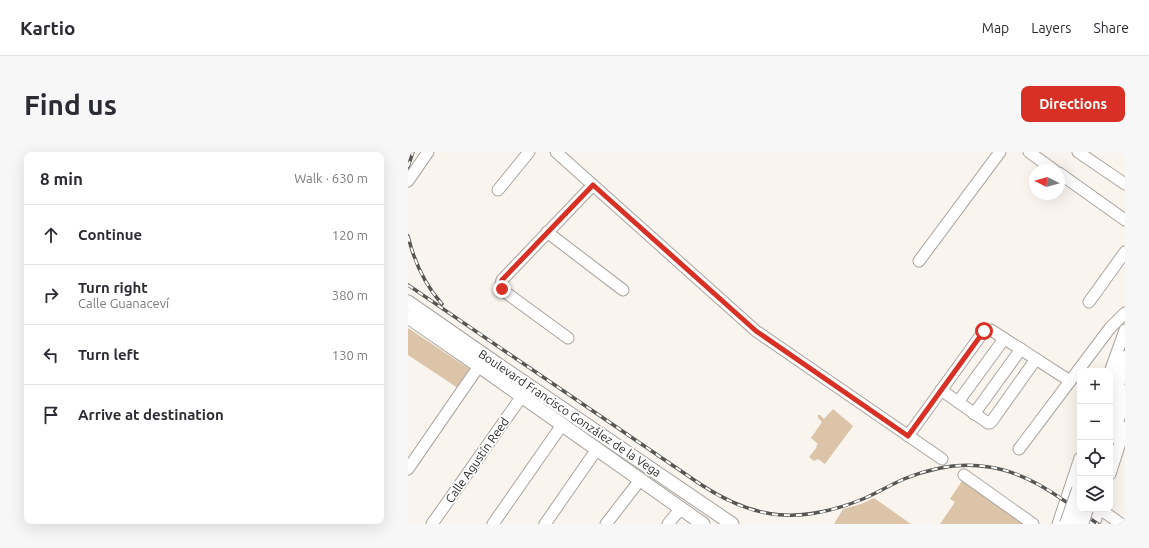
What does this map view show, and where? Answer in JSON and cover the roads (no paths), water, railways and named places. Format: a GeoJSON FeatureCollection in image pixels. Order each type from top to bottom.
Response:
{"type":"FeatureCollection","features":[{"type":"Feature","properties":{"kind":"highway"},"geometry":{"type":"LineString","coordinates":[[1113,393],[1125,359]]}},
{"type":"Feature","properties":{"kind":"highway"},"geometry":{"type":"LineString","coordinates":[[1113,427],[1125,393]]}},
{"type":"Feature","properties":{"kind":"highway"},"geometry":{"type":"LineString","coordinates":[[1068,524],[1077,489]]}},
{"type":"Feature","properties":{"kind":"highway"},"geometry":{"type":"LineString","coordinates":[[1080,524],[1084,512]]}},
{"type":"Feature","properties":{"kind":"main road","name":"Boulevard Francisco González de la Vega"},"geometry":{"type":"LineString","coordinates":[[408,302],[732,524]]}},
{"type":"Feature","properties":{"kind":"main road","name":"Boulevard Francisco González de la Vega"},"geometry":{"type":"LineString","coordinates":[[408,317],[703,524]]}},
{"type":"Feature","properties":{"kind":"street"},"geometry":{"type":"LineString","coordinates":[[408,181],[428,152]]}},
{"type":"Feature","properties":{"kind":"street"},"geometry":{"type":"LineString","coordinates":[[498,190],[530,152]]}},
{"type":"Feature","properties":{"kind":"street"},"geometry":{"type":"LineString","coordinates":[[556,152],[756,331],[942,459]]}},
{"type":"Feature","properties":{"kind":"street"},"geometry":{"type":"LineString","coordinates":[[919,261],[1000,152]]}},
{"type":"Feature","properties":{"kind":"street"},"geometry":{"type":"LineString","coordinates":[[1029,152],[1046,164]]}},
{"type":"Feature","properties":{"kind":"street"},"geometry":{"type":"LineString","coordinates":[[1078,152],[1125,184]]}},
{"type":"Feature","properties":{"kind":"street"},"geometry":{"type":"LineString","coordinates":[[1065,178],[1125,220]]}},
{"type":"Feature","properties":{"kind":"street"},"geometry":{"type":"LineString","coordinates":[[568,338],[505,292],[501,284],[502,280],[593,185]]}},
{"type":"Feature","properties":{"kind":"street"},"geometry":{"type":"LineString","coordinates":[[547,232],[623,290]]}},
{"type":"Feature","properties":{"kind":"street"},"geometry":{"type":"LineString","coordinates":[[1089,302],[1125,252]]}},
{"type":"Feature","properties":{"kind":"street"},"geometry":{"type":"LineString","coordinates":[[1019,449],[1110,328],[1125,313]]}},
{"type":"Feature","properties":{"kind":"street"},"geometry":{"type":"LineString","coordinates":[[908,436],[982,332],[986,330],[991,330],[1070,381]]}},
{"type":"Feature","properties":{"kind":"street"},"geometry":{"type":"LineString","coordinates":[[1111,368],[1125,330]]}},
{"type":"Feature","properties":{"kind":"street"},"geometry":{"type":"LineString","coordinates":[[958,402],[1004,339]]}},
{"type":"Feature","properties":{"kind":"street"},"geometry":{"type":"LineString","coordinates":[[974,414],[1021,349]]}},
{"type":"Feature","properties":{"kind":"street"},"geometry":{"type":"LineString","coordinates":[[941,390],[974,414],[990,423],[1036,359]]}},
{"type":"Feature","properties":{"kind":"street"},"geometry":{"type":"LineString","coordinates":[[408,469],[479,366]]}},
{"type":"Feature","properties":{"kind":"street","name":"Calle Agustín Reed"},"geometry":{"type":"LineString","coordinates":[[432,524],[522,396]]}},
{"type":"Feature","properties":{"kind":"street"},"geometry":{"type":"LineString","coordinates":[[493,524],[562,425]]}},
{"type":"Feature","properties":{"kind":"street"},"geometry":{"type":"LineString","coordinates":[[1113,465],[1125,427]]}},
{"type":"Feature","properties":{"kind":"street"},"geometry":{"type":"LineString","coordinates":[[544,524],[597,449]]}},
{"type":"Feature","properties":{"kind":"street"},"geometry":{"type":"LineString","coordinates":[[964,475],[1033,524]]}},
{"type":"Feature","properties":{"kind":"street"},"geometry":{"type":"LineString","coordinates":[[606,524],[640,480]]}},
{"type":"Feature","properties":{"kind":"street"},"geometry":{"type":"LineString","coordinates":[[1058,524],[1077,487]]}},
{"type":"Feature","properties":{"kind":"street"},"geometry":{"type":"LineString","coordinates":[[668,524],[681,508]]}},
{"type":"Feature","properties":{"kind":"street"},"geometry":{"type":"LineString","coordinates":[[1094,524],[1098,512]]}},
{"type":"Feature","properties":{"kind":"street"},"geometry":{"type":"LineString","coordinates":[[1103,512],[1121,524]]}},
{"type":"Feature","properties":{"kind":"railway"},"geometry":{"type":"LineString","coordinates":[[408,167],[413,152]]}},
{"type":"Feature","properties":{"kind":"railway"},"geometry":{"type":"LineString","coordinates":[[408,236],[413,254],[425,281],[442,304]]}},
{"type":"Feature","properties":{"kind":"railway"},"geometry":{"type":"LineString","coordinates":[[408,285],[700,484],[740,505],[760,512],[779,515],[799,515],[819,512],[863,499],[904,479],[925,472],[946,467],[967,465],[989,467],[1019,475],[1060,497],[1098,524]]}}]}
